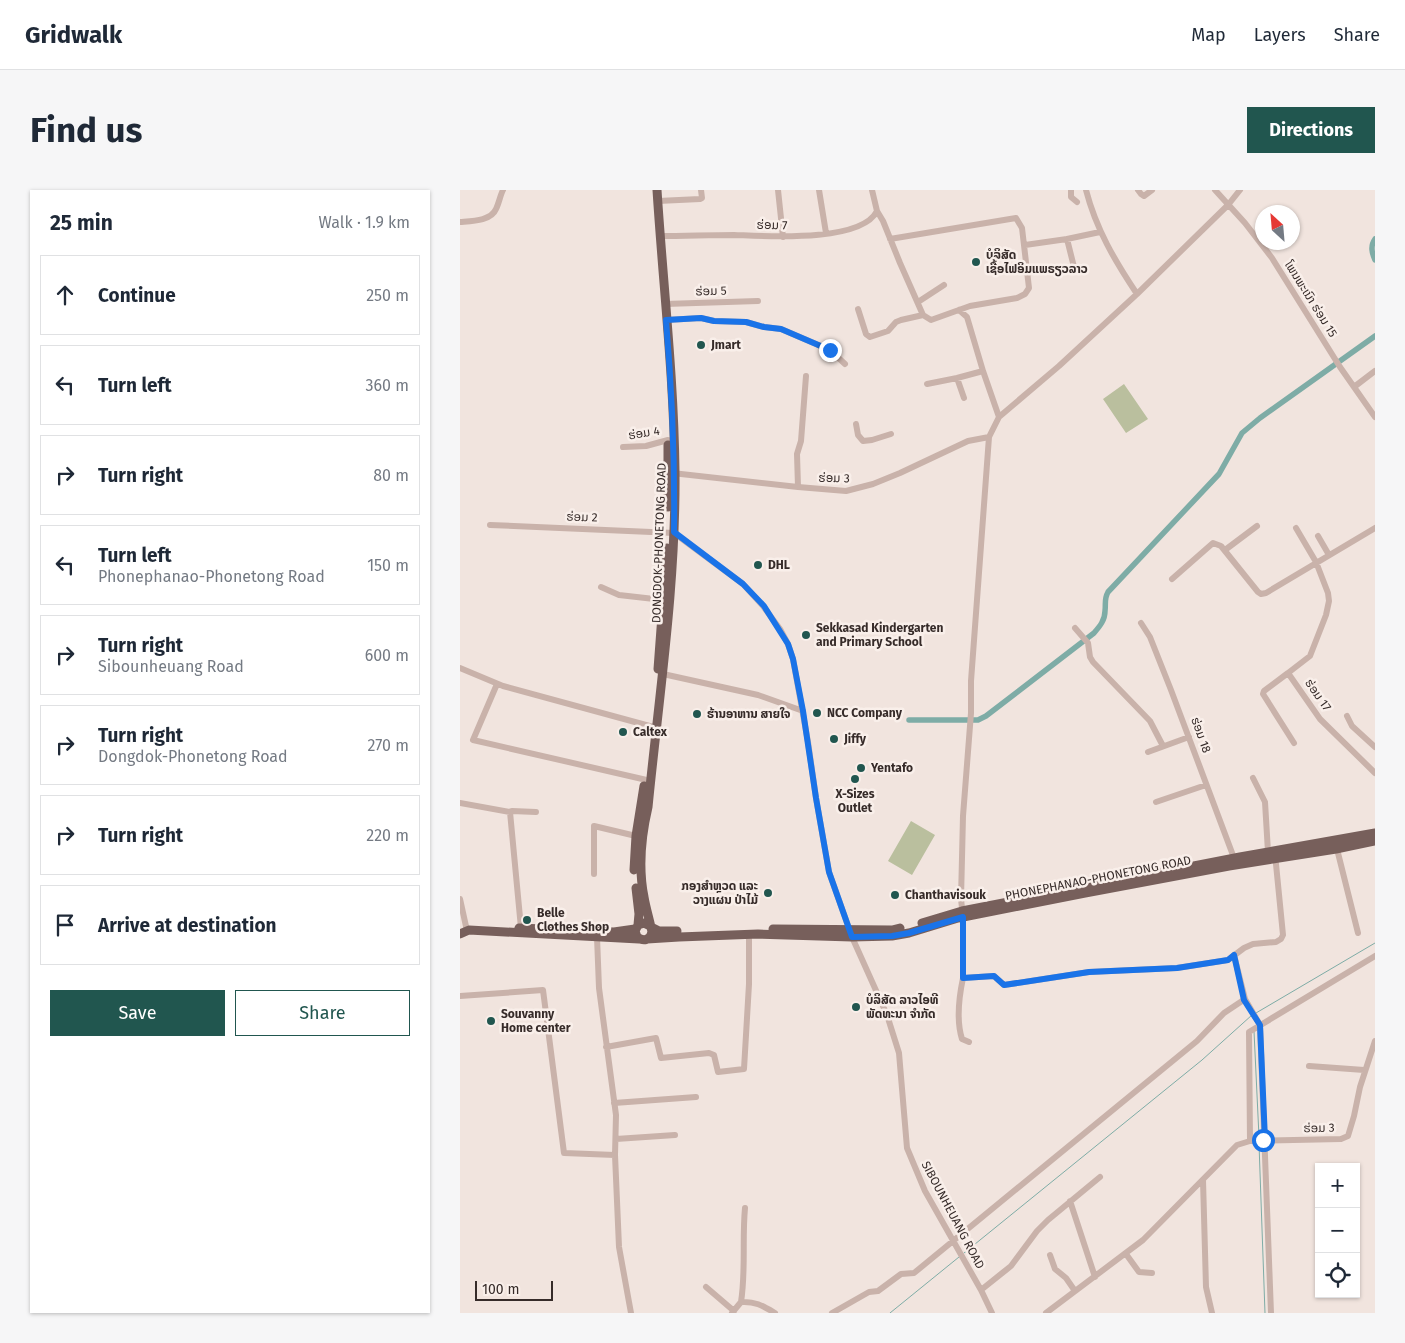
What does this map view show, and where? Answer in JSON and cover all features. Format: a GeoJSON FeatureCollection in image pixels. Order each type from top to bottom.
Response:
{"type":"FeatureCollection","features":[{"type":"Feature","properties":{"kind":"main road","name":"DONGDOK-PHONETONG ROAD"},"geometry":{"type":"LineString","coordinates":[[652,190],[671,473]]}},
{"type":"Feature","properties":{"kind":"main road","name":"DONGDOK-PHONETONG ROAD"},"geometry":{"type":"LineString","coordinates":[[654,728],[663,674],[671,600],[670,361],[657,190]]}},
{"type":"Feature","properties":{"kind":"main road","name":"DONGDOK-PHONETONG ROAD"},"geometry":{"type":"LineString","coordinates":[[640,895],[640,861],[654,728],[663,600],[671,532]]}},
{"type":"Feature","properties":{"kind":"main road","name":"DONGDOK-PHONETONG ROAD"},"geometry":{"type":"LineString","coordinates":[[640,895],[634,871],[636,836],[648,781]]}},
{"type":"Feature","properties":{"kind":"main road","name":"PHONEPHANAO-PHONETONG ROAD"},"geometry":{"type":"LineString","coordinates":[[1336,845],[1375,833]]}},
{"type":"Feature","properties":{"kind":"main road","name":"PHONEPHANAO-PHONETONG ROAD"},"geometry":{"type":"LineString","coordinates":[[650,927],[662,931],[900,934],[962,914],[1234,858],[1375,841]]}},
{"type":"Feature","properties":{"kind":"main road","name":"PHONEPHANAO-PHONETONG ROAD"},"geometry":{"type":"LineString","coordinates":[[962,914],[1085,893],[1273,854]]}},
{"type":"Feature","properties":{"kind":"main road"},"geometry":{"type":"LineString","coordinates":[[640,895],[651,935],[643,939],[636,936],[640,895]]}},
{"type":"Feature","properties":{"kind":"main road"},"geometry":{"type":"LineString","coordinates":[[463,929],[521,928],[614,932],[637,927],[644,923],[650,927]]}},
{"type":"Feature","properties":{"kind":"main road","name":"PHONEPHANAO-PHONETONG ROAD"},"geometry":{"type":"LineString","coordinates":[[463,929],[597,938],[643,939],[755,933]]}},
{"type":"Feature","properties":{"kind":"street"},"geometry":{"type":"LineString","coordinates":[[460,222],[483,219],[496,212],[503,190]]}},
{"type":"Feature","properties":{"kind":"street"},"geometry":{"type":"LineString","coordinates":[[658,201],[700,199],[702,198],[701,190]]}},
{"type":"Feature","properties":{"kind":"street"},"geometry":{"type":"LineString","coordinates":[[778,190],[783,237]]}},
{"type":"Feature","properties":{"kind":"street"},"geometry":{"type":"LineString","coordinates":[[819,190],[826,234]]}},
{"type":"Feature","properties":{"kind":"street"},"geometry":{"type":"LineString","coordinates":[[872,190],[877,211],[923,315],[931,320],[970,306],[1017,298],[1025,294],[1029,288],[1022,228],[1016,218],[890,239]]}},
{"type":"Feature","properties":{"kind":"street"},"geometry":{"type":"LineString","coordinates":[[1071,190],[1071,197],[1077,202]]}},
{"type":"Feature","properties":{"kind":"street"},"geometry":{"type":"LineString","coordinates":[[1086,190],[1100,232],[1113,258],[1137,294]]}},
{"type":"Feature","properties":{"kind":"street"},"geometry":{"type":"LineString","coordinates":[[1138,190],[1144,196],[1152,190]]}},
{"type":"Feature","properties":{"kind":"street","name":"ໂພນພະເນົາ ຮ່ອມ 15"},"geometry":{"type":"LineString","coordinates":[[1215,190],[1245,223],[1272,258],[1354,387]]}},
{"type":"Feature","properties":{"kind":"street"},"geometry":{"type":"LineString","coordinates":[[969,1042],[962,1038],[960,1031],[959,997],[963,978],[961,899],[963,816],[971,713],[971,671],[989,437],[999,417],[1059,366],[1137,294],[1228,205],[1240,190]]}},
{"type":"Feature","properties":{"kind":"street","name":"ຮ່ອມ 7"},"geometry":{"type":"LineString","coordinates":[[660,236],[783,237],[826,234],[865,224],[871,220],[877,211]]}},
{"type":"Feature","properties":{"kind":"street"},"geometry":{"type":"LineString","coordinates":[[1025,246],[1067,240],[1100,232]]}},
{"type":"Feature","properties":{"kind":"street"},"geometry":{"type":"LineString","coordinates":[[1067,240],[1074,267]]}},
{"type":"Feature","properties":{"kind":"street"},"geometry":{"type":"LineString","coordinates":[[918,302],[944,285]]}},
{"type":"Feature","properties":{"kind":"street","name":"ຮ່ອມ 5"},"geometry":{"type":"LineString","coordinates":[[665,304],[758,301]]}},
{"type":"Feature","properties":{"kind":"street"},"geometry":{"type":"LineString","coordinates":[[858,309],[866,334],[870,337],[888,331],[896,322],[923,315]]}},
{"type":"Feature","properties":{"kind":"street"},"geometry":{"type":"LineString","coordinates":[[959,310],[967,317],[982,371],[999,417]]}},
{"type":"Feature","properties":{"kind":"street"},"geometry":{"type":"LineString","coordinates":[[666,320],[701,318],[714,321],[746,322],[781,329],[830,350],[845,364]]}},
{"type":"Feature","properties":{"kind":"street"},"geometry":{"type":"LineString","coordinates":[[927,384],[982,371]]}},
{"type":"Feature","properties":{"kind":"street"},"geometry":{"type":"LineString","coordinates":[[1375,371],[1354,387],[1375,417]]}},
{"type":"Feature","properties":{"kind":"street"},"geometry":{"type":"LineString","coordinates":[[798,488],[798,454],[801,441],[806,376]]}},
{"type":"Feature","properties":{"kind":"street"},"geometry":{"type":"LineString","coordinates":[[957,378],[964,398]]}},
{"type":"Feature","properties":{"kind":"street"},"geometry":{"type":"LineString","coordinates":[[856,424],[859,438],[863,441],[891,434]]}},
{"type":"Feature","properties":{"kind":"street","name":"ຮ່ອມ 3"},"geometry":{"type":"LineString","coordinates":[[671,473],[798,488],[852,490],[900,474],[957,446],[989,437]]}},
{"type":"Feature","properties":{"kind":"street","name":"ຮ່ອມ 4"},"geometry":{"type":"LineString","coordinates":[[623,447],[646,446],[668,440]]}},
{"type":"Feature","properties":{"kind":"street","name":"ຮ່ອມ 2"},"geometry":{"type":"LineString","coordinates":[[490,525],[671,532]]}},
{"type":"Feature","properties":{"kind":"street"},"geometry":{"type":"LineString","coordinates":[[1225,550],[1257,526]]}},
{"type":"Feature","properties":{"kind":"street"},"geometry":{"type":"LineString","coordinates":[[1288,674],[1310,656],[1326,615],[1329,601],[1328,593],[1316,562],[1296,528]]}},
{"type":"Feature","properties":{"kind":"street"},"geometry":{"type":"LineString","coordinates":[[1172,579],[1214,542],[1225,550],[1255,589],[1261,594],[1266,593],[1375,528]]}},
{"type":"Feature","properties":{"kind":"street","name":"SIBOUNHEUANG ROAD"},"geometry":{"type":"LineString","coordinates":[[671,532],[743,584],[764,606],[788,644],[793,659],[803,711],[829,872],[851,933],[887,1015],[899,1052],[907,1148],[925,1192],[981,1290],[992,1313]]}},
{"type":"Feature","properties":{"kind":"street"},"geometry":{"type":"LineString","coordinates":[[1318,536],[1329,555]]}},
{"type":"Feature","properties":{"kind":"street"},"geometry":{"type":"LineString","coordinates":[[601,587],[619,595],[663,600]]}},
{"type":"Feature","properties":{"kind":"street","name":"ຮ່ອມ 18"},"geometry":{"type":"LineString","coordinates":[[1141,623],[1150,638],[1189,736],[1234,858]]}},
{"type":"Feature","properties":{"kind":"street"},"geometry":{"type":"LineString","coordinates":[[1075,628],[1088,643],[1090,657],[1093,662],[1150,721],[1163,746]]}},
{"type":"Feature","properties":{"kind":"street"},"geometry":{"type":"LineString","coordinates":[[460,668],[497,684],[654,728]]}},
{"type":"Feature","properties":{"kind":"street"},"geometry":{"type":"LineString","coordinates":[[663,674],[758,694],[803,711]]}},
{"type":"Feature","properties":{"kind":"street","name":"ຮ່ອມ 17"},"geometry":{"type":"LineString","coordinates":[[1294,743],[1263,694],[1264,691],[1288,674],[1320,719],[1375,773]]}},
{"type":"Feature","properties":{"kind":"street"},"geometry":{"type":"LineString","coordinates":[[497,684],[473,740],[648,781]]}},
{"type":"Feature","properties":{"kind":"street"},"geometry":{"type":"LineString","coordinates":[[1347,716],[1352,726],[1375,747]]}},
{"type":"Feature","properties":{"kind":"street"},"geometry":{"type":"LineString","coordinates":[[1148,752],[1189,736]]}},
{"type":"Feature","properties":{"kind":"street"},"geometry":{"type":"LineString","coordinates":[[963,978],[994,976],[1004,985],[1089,972],[1177,968],[1228,960],[1253,944],[1276,942],[1282,938],[1265,802],[1253,778]]}},
{"type":"Feature","properties":{"kind":"street"},"geometry":{"type":"LineString","coordinates":[[1156,802],[1206,785]]}},
{"type":"Feature","properties":{"kind":"street"},"geometry":{"type":"LineString","coordinates":[[460,803],[510,812],[512,810],[536,812]]}},
{"type":"Feature","properties":{"kind":"street"},"geometry":{"type":"LineString","coordinates":[[510,812],[521,928]]}},
{"type":"Feature","properties":{"kind":"street"},"geometry":{"type":"LineString","coordinates":[[594,874],[594,826],[636,836]]}},
{"type":"Feature","properties":{"kind":"street"},"geometry":{"type":"LineString","coordinates":[[1336,845],[1358,934]]}},
{"type":"Feature","properties":{"kind":"street"},"geometry":{"type":"LineString","coordinates":[[460,899],[463,929]]}},
{"type":"Feature","properties":{"kind":"street"},"geometry":{"type":"LineString","coordinates":[[606,1047],[656,1038],[660,1058],[709,1053],[714,1055],[718,1072],[744,1069],[749,984],[755,933]]}},
{"type":"Feature","properties":{"kind":"street"},"geometry":{"type":"LineString","coordinates":[[597,938],[599,988],[616,1115],[615,1155],[619,1247],[631,1313]]}},
{"type":"Feature","properties":{"kind":"street"},"geometry":{"type":"LineString","coordinates":[[1234,955],[1245,1001],[1257,1026],[1271,1313]]}},
{"type":"Feature","properties":{"kind":"street"},"geometry":{"type":"LineString","coordinates":[[1046,1313],[1126,1254],[1172,1212],[1237,1145],[1251,1141],[1248,1034],[1257,1026],[1375,956]]}},
{"type":"Feature","properties":{"kind":"street"},"geometry":{"type":"LineString","coordinates":[[460,996],[543,990],[564,1154],[615,1155]]}},
{"type":"Feature","properties":{"kind":"street"},"geometry":{"type":"LineString","coordinates":[[832,1313],[869,1292],[878,1291],[901,1274],[914,1273],[1197,1041],[1224,1013],[1245,1001]]}},
{"type":"Feature","properties":{"kind":"street","name":"ຮ່ອມ 3"},"geometry":{"type":"LineString","coordinates":[[1251,1141],[1341,1139],[1348,1136],[1364,1070],[1375,1041]]}},
{"type":"Feature","properties":{"kind":"street"},"geometry":{"type":"LineString","coordinates":[[1309,1066],[1364,1070]]}},
{"type":"Feature","properties":{"kind":"street"},"geometry":{"type":"LineString","coordinates":[[614,1103],[696,1097]]}},
{"type":"Feature","properties":{"kind":"street"},"geometry":{"type":"LineString","coordinates":[[616,1139],[676,1135]]}},
{"type":"Feature","properties":{"kind":"street"},"geometry":{"type":"LineString","coordinates":[[981,1290],[1011,1266],[1037,1231],[1100,1177]]}},
{"type":"Feature","properties":{"kind":"street"},"geometry":{"type":"LineString","coordinates":[[1203,1180],[1206,1287],[1212,1313]]}},
{"type":"Feature","properties":{"kind":"street"},"geometry":{"type":"LineString","coordinates":[[1070,1201],[1095,1277]]}},
{"type":"Feature","properties":{"kind":"street"},"geometry":{"type":"LineString","coordinates":[[706,1287],[733,1312],[741,1302],[744,1285],[743,1242],[745,1208]]}},
{"type":"Feature","properties":{"kind":"street"},"geometry":{"type":"LineString","coordinates":[[1126,1254],[1139,1272],[1142,1274],[1152,1273]]}},
{"type":"Feature","properties":{"kind":"street"},"geometry":{"type":"LineString","coordinates":[[1050,1256],[1055,1269],[1066,1278],[1075,1291]]}},
{"type":"Feature","properties":{"kind":"street"},"geometry":{"type":"LineString","coordinates":[[741,1302],[759,1303],[775,1313]]}},
{"type":"Feature","properties":{"kind":"green space"},"geometry":{"type":"Polygon","coordinates":[[[1124,384],[1148,419],[1126,433],[1103,399],[1124,384]]]}},
{"type":"Feature","properties":{"kind":"green space"},"geometry":{"type":"Polygon","coordinates":[[[911,821],[935,835],[912,875],[888,861],[911,821]]]}},
{"type":"Feature","properties":{"kind":"waterway"},"geometry":{"type":"LineString","coordinates":[[1375,239],[1372,244],[1375,260]]}},
{"type":"Feature","properties":{"kind":"waterway"},"geometry":{"type":"LineString","coordinates":[[909,720],[978,720],[986,716],[1094,633],[1104,617],[1108,592],[1219,474],[1242,433],[1260,418],[1375,336]]}},
{"type":"Feature","properties":{"kind":"waterway"},"geometry":{"type":"LineString","coordinates":[[1256,1013],[1375,943]]}},
{"type":"Feature","properties":{"kind":"waterway"},"geometry":{"type":"LineString","coordinates":[[964,1253],[1202,1060],[1252,1015]]}},
{"type":"Feature","properties":{"kind":"waterway"},"geometry":{"type":"LineString","coordinates":[[1254,1031],[1259,1137]]}},
{"type":"Feature","properties":{"kind":"waterway"},"geometry":{"type":"LineString","coordinates":[[1259,1144],[1265,1313]]}},
{"type":"Feature","properties":{"kind":"waterway"},"geometry":{"type":"LineString","coordinates":[[890,1313],[959,1257]]}},
{"type":"Feature","properties":{"kind":"place","name":"ບໍລິສັດ ເຊື້ອໄຟອິມແພຣຽວລາວ"},"geometry":{"type":"Point","coordinates":[976,262]}},
{"type":"Feature","properties":{"kind":"place","name":"Jmart"},"geometry":{"type":"Point","coordinates":[701,345]}},
{"type":"Feature","properties":{"kind":"place","name":"DHL"},"geometry":{"type":"Point","coordinates":[758,565]}},
{"type":"Feature","properties":{"kind":"place","name":"Sekkasad Kindergarten and Primary School"},"geometry":{"type":"Point","coordinates":[806,635]}},
{"type":"Feature","properties":{"kind":"place","name":"NCC Company"},"geometry":{"type":"Point","coordinates":[817,713]}},
{"type":"Feature","properties":{"kind":"place","name":"ຮ້ານອາຫານ ສາຍໃຈ"},"geometry":{"type":"Point","coordinates":[697,714]}},
{"type":"Feature","properties":{"kind":"place","name":"Caltex"},"geometry":{"type":"Point","coordinates":[623,732]}},
{"type":"Feature","properties":{"kind":"place","name":"Jiffy"},"geometry":{"type":"Point","coordinates":[834,739]}},
{"type":"Feature","properties":{"kind":"place","name":"Yentafo"},"geometry":{"type":"Point","coordinates":[861,768]}},
{"type":"Feature","properties":{"kind":"place","name":"X-Sizes Outlet"},"geometry":{"type":"Point","coordinates":[855,779]}},
{"type":"Feature","properties":{"kind":"place","name":"ກອງສໍາຫຼວດ ແລະ ວາງແຜນ ປ່າໄມ້"},"geometry":{"type":"Point","coordinates":[768,893]}},
{"type":"Feature","properties":{"kind":"place","name":"Chanthavisouk"},"geometry":{"type":"Point","coordinates":[895,895]}},
{"type":"Feature","properties":{"kind":"place","name":"Belle Clothes Shop"},"geometry":{"type":"Point","coordinates":[527,920]}},
{"type":"Feature","properties":{"kind":"place","name":"ບໍລິສັດ ລາວໄອທີ ພັດທະນາ ຈຳກັດ"},"geometry":{"type":"Point","coordinates":[856,1007]}},
{"type":"Feature","properties":{"kind":"place","name":"Souvanny Home center"},"geometry":{"type":"Point","coordinates":[491,1021]}},
{"type":"Feature","properties":{"kind":"route"},"geometry":{"type":"LineString","coordinates":[[830,350],[781,329],[746,322],[714,321],[701,318],[666,320],[670,361],[675,473],[674,532],[743,584],[764,606],[788,644],[793,659],[803,711],[829,872],[852,937],[892,936],[909,933],[963,917],[963,978],[994,976],[1004,985],[1089,972],[1177,968],[1228,960],[1234,955],[1244,1000],[1260,1025],[1265,1140],[1263,1140]]}}]}
